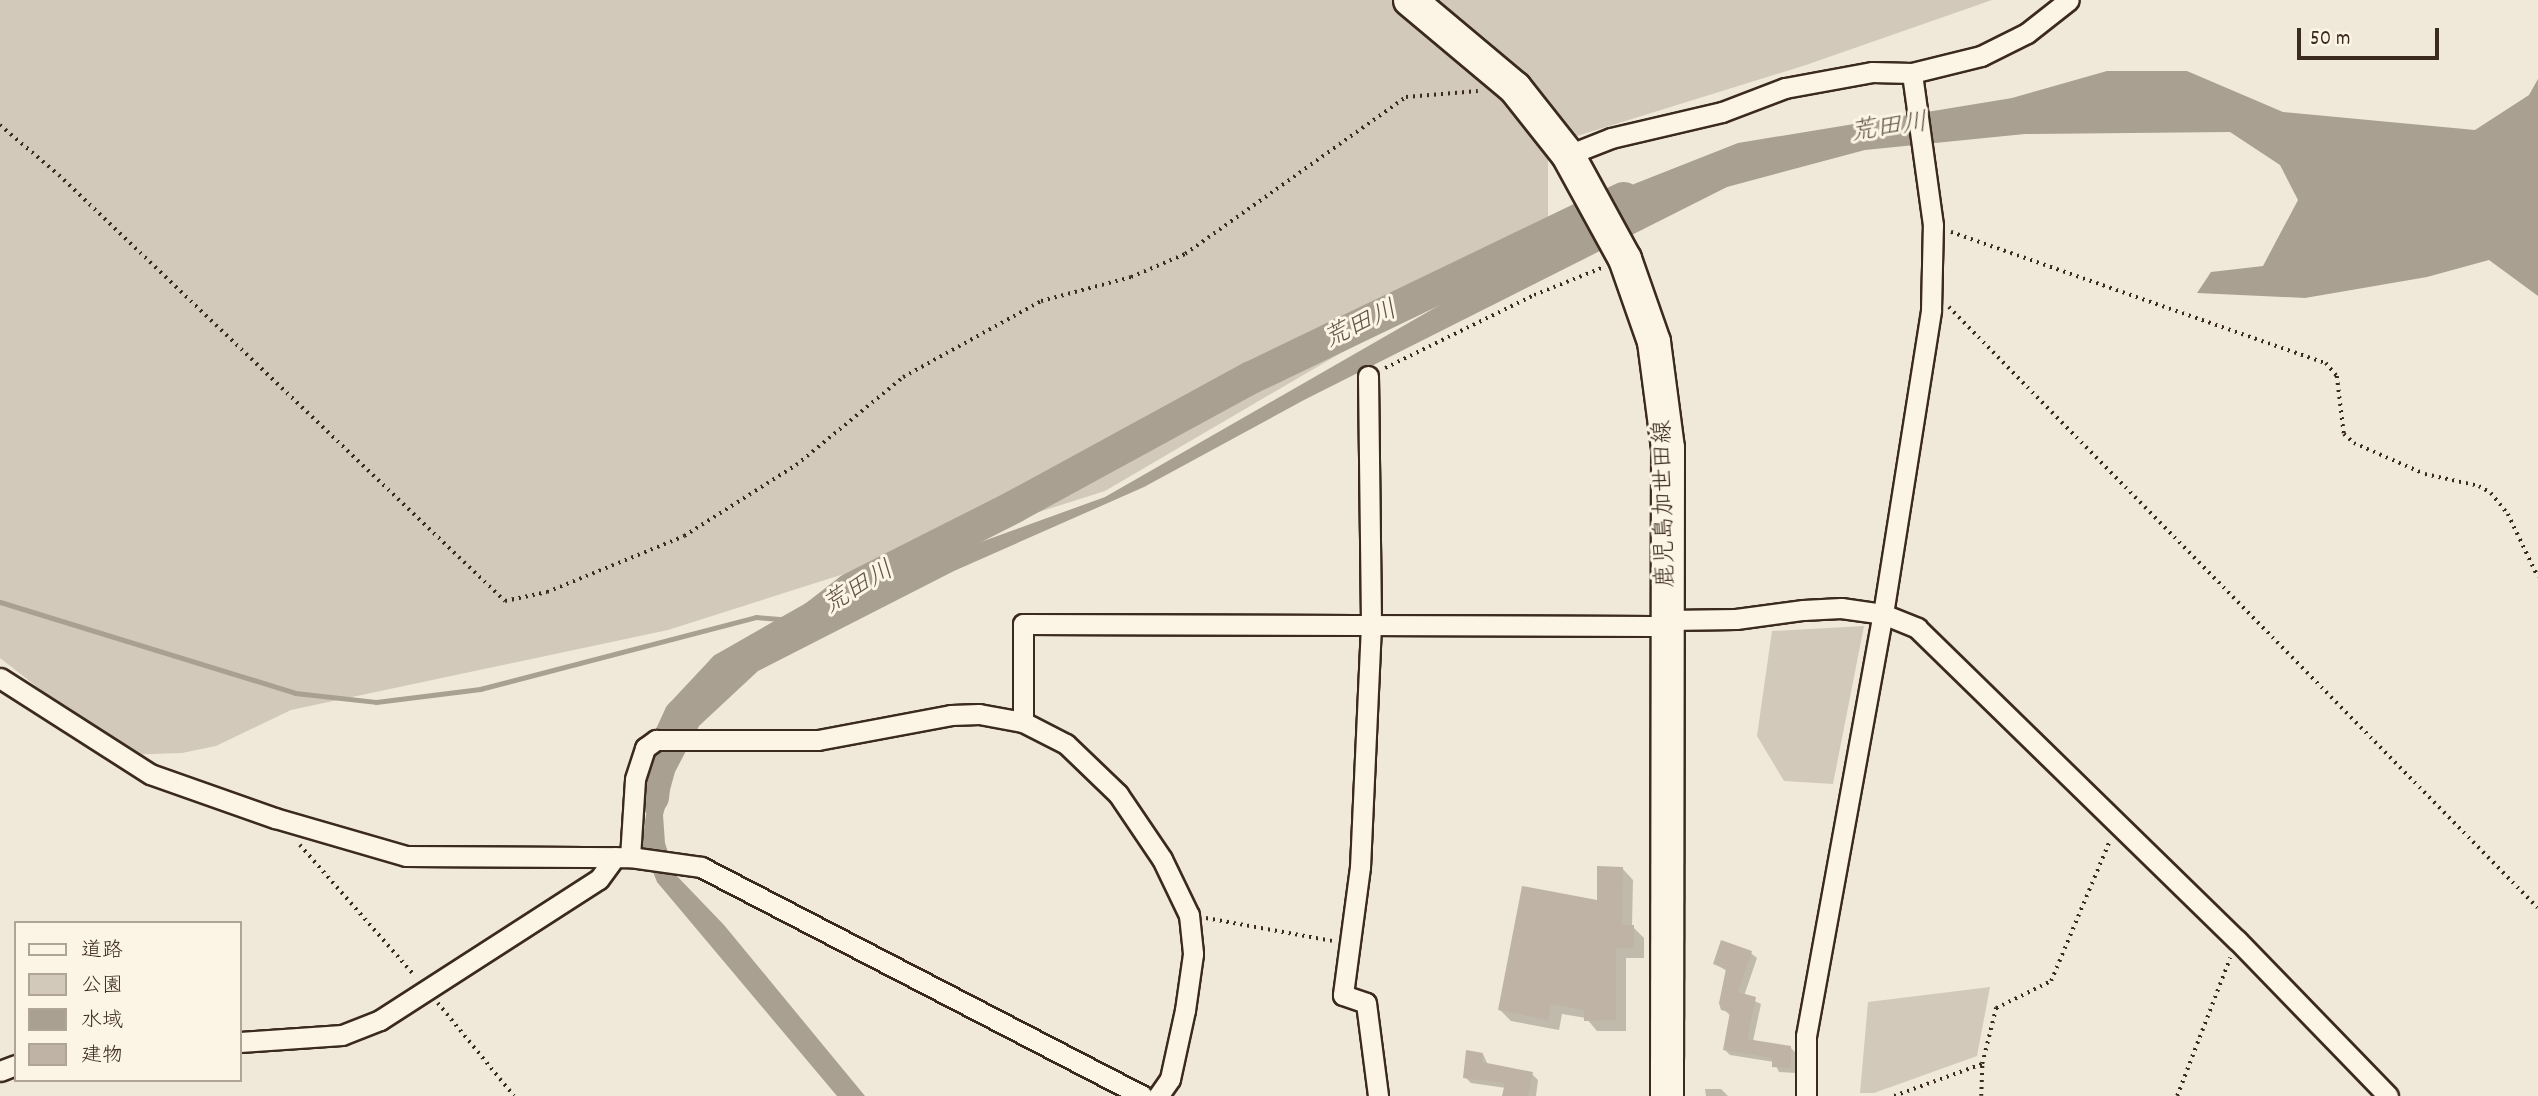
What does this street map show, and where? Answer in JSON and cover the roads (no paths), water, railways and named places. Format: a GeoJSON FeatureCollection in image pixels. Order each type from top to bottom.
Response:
{"type":"FeatureCollection","features":[{"type":"Feature","properties":{"kind":"main road","name":"鹿児島加世田線"},"geometry":{"type":"LineString","coordinates":[[1410,0],[1515,88],[1576,166],[1625,259],[1654,342],[1662,383],[1668,448],[1667,1096]]}},
{"type":"Feature","properties":{"kind":"street"},"geometry":{"type":"LineString","coordinates":[[1576,166],[1611,138],[1722,112],[1785,88],[1872,72],[1913,82],[1981,56],[2027,33],[2069,0]]}},
{"type":"Feature","properties":{"kind":"street"},"geometry":{"type":"LineString","coordinates":[[1806,1096],[1806,1037],[1883,614],[1932,290],[1933,225],[1913,82]]}},
{"type":"Feature","properties":{"kind":"street"},"geometry":{"type":"LineString","coordinates":[[1368,376],[1371,625],[1360,867],[1343,995],[1366,1003],[1378,1096]]}},
{"type":"Feature","properties":{"kind":"street"},"geometry":{"type":"LineString","coordinates":[[1023,722],[1023,624],[1654,626],[1668,620],[1841,608],[1883,614],[1917,628],[2238,940],[2388,1096]]}},
{"type":"Feature","properties":{"kind":"street"},"geometry":{"type":"LineString","coordinates":[[0,678],[150,774],[275,818],[406,856],[626,857],[682,862],[713,873],[1142,1096]]}},
{"type":"Feature","properties":{"kind":"street"},"geometry":{"type":"LineString","coordinates":[[242,1042],[342,1035],[380,1020],[425,987],[599,879],[626,857],[635,779],[645,748],[656,740],[818,740],[951,715],[979,714],[1023,722],[1066,744],[1118,793],[1162,859],[1189,915],[1192,954],[1185,1010],[1170,1079],[1158,1096]]}},
{"type":"Feature","properties":{"kind":"water"},"geometry":{"type":"Polygon","coordinates":[[[2107,71],[2187,71],[2283,112],[2475,130],[2529,95],[2538,79],[2538,296],[2489,260],[2427,277],[2305,298],[2197,293],[2211,272],[2263,266],[2298,200],[2280,165],[2230,132],[2025,134],[1865,150],[1727,187],[1304,400],[1144,487],[954,571],[758,671],[699,726],[675,772],[663,815],[665,843],[675,874],[724,925],[865,1096],[837,1096],[657,882],[642,844],[652,771],[685,717],[757,657],[945,555],[1105,497],[1534,251],[1634,184],[1738,143],[2012,98],[2107,71]]]}},
{"type":"Feature","properties":{"kind":"waterway","name":"荒田川"},"geometry":{"type":"LineString","coordinates":[[652,797],[655,769],[680,715],[724,668],[815,616],[850,589],[1014,506],[1251,377],[1623,198]]}},
{"type":"Feature","properties":{"kind":"waterway"},"geometry":{"type":"LineString","coordinates":[[0,602],[295,693],[376,702],[480,689],[756,617],[803,621]]}}]}
